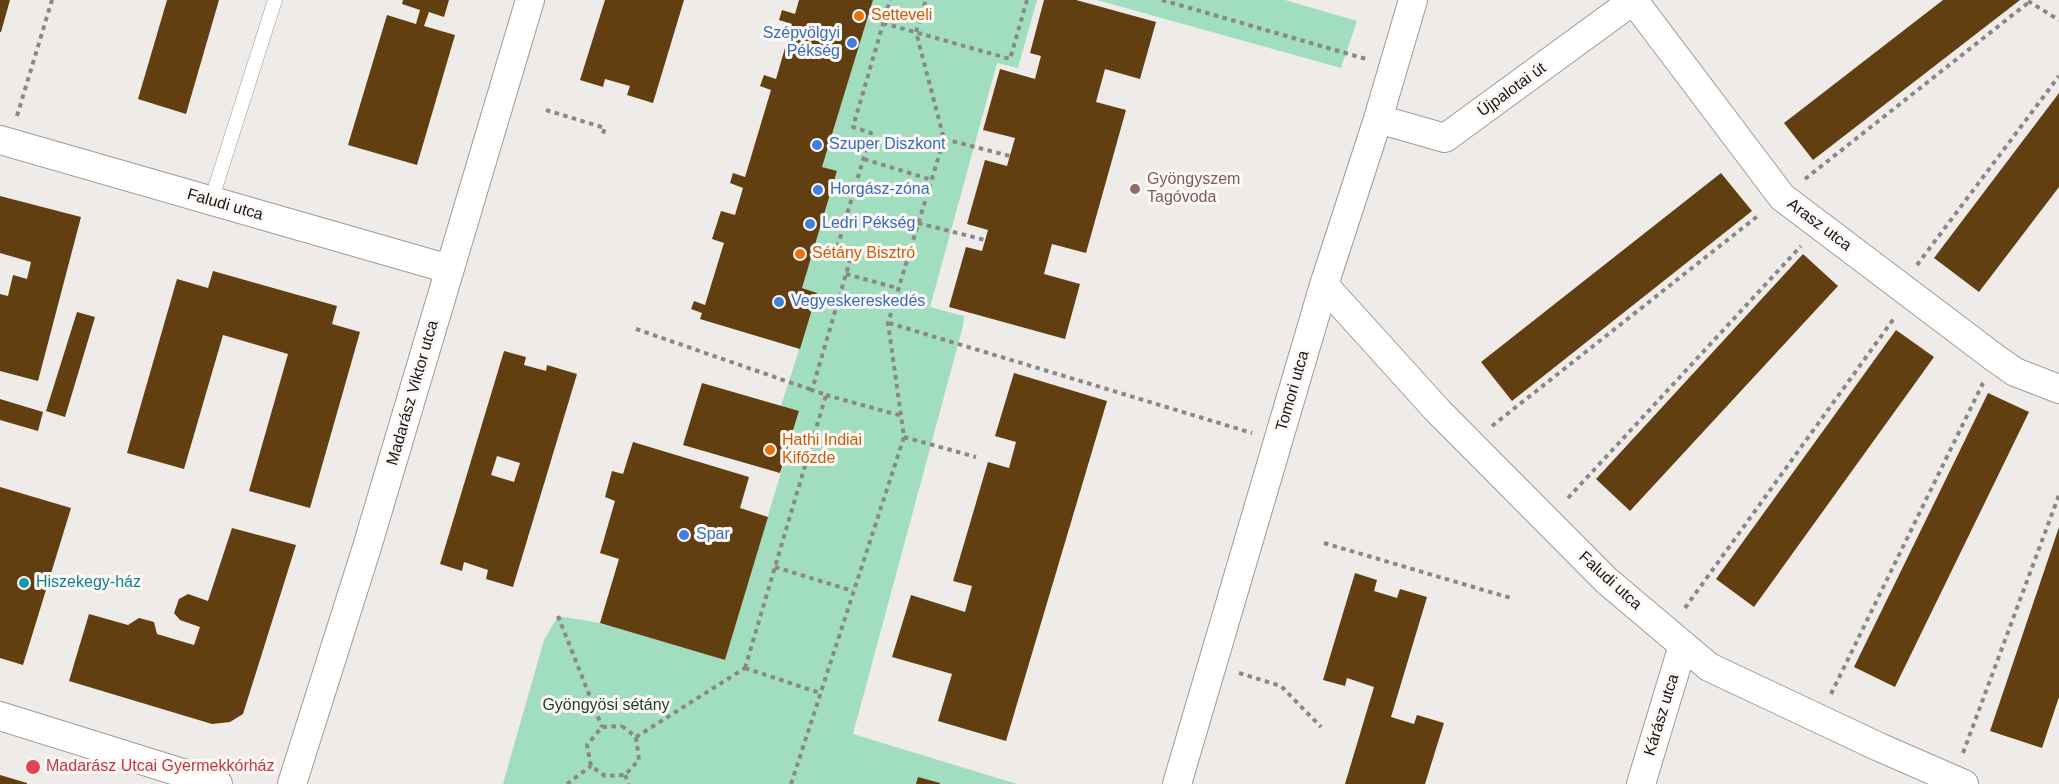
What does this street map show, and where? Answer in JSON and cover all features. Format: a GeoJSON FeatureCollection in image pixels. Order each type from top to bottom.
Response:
{"type":"FeatureCollection","features":[{"type":"Feature","properties":{"kind":"street","name":"Madarász Viktor utca"},"geometry":{"type":"LineString","coordinates":[[291,784],[367,547],[530,0]]}},
{"type":"Feature","properties":{"kind":"street","name":"Tomori utca"},"geometry":{"type":"LineString","coordinates":[[1177,784],[1324,285],[1378,119],[1413,0]]}},
{"type":"Feature","properties":{"kind":"street","name":"Újpalotai út"},"geometry":{"type":"LineString","coordinates":[[1378,119],[1445,138],[1634,0]]}},
{"type":"Feature","properties":{"kind":"street","name":"Arasz utca"},"geometry":{"type":"LineString","coordinates":[[1634,0],[1782,197],[2015,372],[2059,389]]}},
{"type":"Feature","properties":{"kind":"street","name":"Faludi utca"},"geometry":{"type":"LineString","coordinates":[[4,141],[449,269]]}},
{"type":"Feature","properties":{"kind":"street","name":"Faludi utca"},"geometry":{"type":"LineString","coordinates":[[1324,285],[1438,411],[1606,581],[1709,667],[1959,782]]}},
{"type":"Feature","properties":{"kind":"street","name":"Kárász utca"},"geometry":{"type":"LineString","coordinates":[[1641,784],[1675,639]]}},
{"type":"Feature","properties":{"kind":"street"},"geometry":{"type":"LineString","coordinates":[[0,716],[218,784]]}},
{"type":"Feature","properties":{"kind":"lane"},"geometry":{"type":"LineString","coordinates":[[211,201],[275,0]]}},
{"type":"Feature","properties":{"kind":"path"},"geometry":{"type":"LineString","coordinates":[[4,141],[52,0]]}},
{"type":"Feature","properties":{"kind":"path"},"geometry":{"type":"LineString","coordinates":[[812,390],[851,257],[836,252],[872,133],[853,127],[890,0]]}},
{"type":"Feature","properties":{"kind":"path"},"geometry":{"type":"LineString","coordinates":[[791,784],[904,437],[888,323],[944,139],[916,32],[926,0]]}},
{"type":"Feature","properties":{"kind":"path"},"geometry":{"type":"LineString","coordinates":[[884,23],[1010,59],[1027,0]]}},
{"type":"Feature","properties":{"kind":"path"},"geometry":{"type":"LineString","coordinates":[[1162,0],[1394,67]]}},
{"type":"Feature","properties":{"kind":"path"},"geometry":{"type":"LineString","coordinates":[[1816,170],[2028,1],[2059,20]]}},
{"type":"Feature","properties":{"kind":"path"},"geometry":{"type":"LineString","coordinates":[[1926,252],[2059,76]]}},
{"type":"Feature","properties":{"kind":"path"},"geometry":{"type":"LineString","coordinates":[[546,110],[605,128],[602,136]]}},
{"type":"Feature","properties":{"kind":"path"},"geometry":{"type":"LineString","coordinates":[[944,139],[1010,156]]}},
{"type":"Feature","properties":{"kind":"path"},"geometry":{"type":"LineString","coordinates":[[864,159],[932,180]]}},
{"type":"Feature","properties":{"kind":"path"},"geometry":{"type":"LineString","coordinates":[[1470,443],[1756,218]]}},
{"type":"Feature","properties":{"kind":"path"},"geometry":{"type":"LineString","coordinates":[[918,223],[985,240]]}},
{"type":"Feature","properties":{"kind":"path"},"geometry":{"type":"LineString","coordinates":[[1547,521],[1798,249]]}},
{"type":"Feature","properties":{"kind":"path"},"geometry":{"type":"LineString","coordinates":[[846,274],[897,288]]}},
{"type":"Feature","properties":{"kind":"path"},"geometry":{"type":"LineString","coordinates":[[888,323],[1279,441]]}},
{"type":"Feature","properties":{"kind":"path"},"geometry":{"type":"LineString","coordinates":[[1675,639],[1889,325]]}},
{"type":"Feature","properties":{"kind":"path"},"geometry":{"type":"LineString","coordinates":[[636,329],[826,395],[902,416]]}},
{"type":"Feature","properties":{"kind":"path"},"geometry":{"type":"LineString","coordinates":[[1818,719],[1995,358]]}},
{"type":"Feature","properties":{"kind":"path"},"geometry":{"type":"LineString","coordinates":[[636,737],[745,668],[826,395]]}},
{"type":"Feature","properties":{"kind":"path"},"geometry":{"type":"LineString","coordinates":[[904,437],[976,457]]}},
{"type":"Feature","properties":{"kind":"path"},"geometry":{"type":"LineString","coordinates":[[1959,782],[2059,495]]}},
{"type":"Feature","properties":{"kind":"path"},"geometry":{"type":"LineString","coordinates":[[1324,543],[1514,599]]}},
{"type":"Feature","properties":{"kind":"path"},"geometry":{"type":"LineString","coordinates":[[775,567],[853,591]]}},
{"type":"Feature","properties":{"kind":"path"},"geometry":{"type":"LineString","coordinates":[[558,616],[602,727]]}},
{"type":"Feature","properties":{"kind":"path"},"geometry":{"type":"LineString","coordinates":[[1211,665],[1281,686],[1321,727]]}},
{"type":"Feature","properties":{"kind":"path"},"geometry":{"type":"LineString","coordinates":[[745,668],[820,693]]}},
{"type":"Feature","properties":{"kind":"path"},"geometry":{"type":"LineString","coordinates":[[622,726],[636,737],[639,760],[625,775],[604,776],[591,766],[587,745],[602,727],[622,726]]}},
{"type":"Feature","properties":{"kind":"path"},"geometry":{"type":"LineString","coordinates":[[567,784],[591,766]]}},
{"type":"Feature","properties":{"kind":"path"},"geometry":{"type":"LineString","coordinates":[[625,775],[629,784]]}},
{"type":"Feature","properties":{"kind":"green space","name":"Gyöngyösi sétány"},"geometry":{"type":"Polygon","coordinates":[[[873,0],[1037,0],[1018,68],[997,63],[930,307],[964,316],[963,326],[853,734],[1017,784],[503,784],[544,640],[558,616],[600,623],[725,660],[799,412],[781,406],[817,293],[802,288],[837,172],[822,167],[873,0]]]}},
{"type":"Feature","properties":{"kind":"green space"},"geometry":{"type":"Polygon","coordinates":[[[1097,0],[1285,0],[1357,21],[1341,68],[1097,0]]]}},
{"type":"Feature","properties":{"kind":"building"},"geometry":{"type":"Polygon","coordinates":[[[0,0],[10,0],[1,32],[0,32],[0,0]]]}},
{"type":"Feature","properties":{"kind":"building"},"geometry":{"type":"Polygon","coordinates":[[[167,0],[219,0],[186,114],[138,99],[167,0]]]}},
{"type":"Feature","properties":{"kind":"building"},"geometry":{"type":"Polygon","coordinates":[[[403,0],[449,0],[444,17],[429,12],[424,26],[455,35],[417,165],[348,145],[387,15],[416,24],[420,10],[402,4],[403,0]]]}},
{"type":"Feature","properties":{"kind":"building"},"geometry":{"type":"Polygon","coordinates":[[[605,0],[684,0],[653,103],[627,95],[630,86],[605,79],[603,87],[580,80],[605,0]]]}},
{"type":"Feature","properties":{"kind":"building"},"geometry":{"type":"Polygon","coordinates":[[[799,0],[873,0],[822,167],[837,171],[802,288],[817,293],[800,349],[700,319],[702,313],[691,309],[694,301],[705,305],[724,243],[712,239],[721,211],[735,215],[743,188],[730,183],[733,173],[745,177],[771,90],[760,86],[764,75],[776,79],[792,24],[779,20],[782,10],[795,14],[799,0]]]}},
{"type":"Feature","properties":{"kind":"building"},"geometry":{"type":"Polygon","coordinates":[[[1044,0],[1076,0],[1156,22],[1140,79],[1105,69],[1096,102],[1126,110],[1086,253],[1052,244],[1044,274],[1080,284],[1065,339],[949,307],[966,247],[982,251],[988,230],[967,224],[985,160],[1007,166],[1015,138],[983,130],[1000,69],[1035,79],[1041,56],[1030,53],[1044,0]]]}},
{"type":"Feature","properties":{"kind":"building"},"geometry":{"type":"Polygon","coordinates":[[[1943,0],[2020,0],[1813,160],[1784,123],[1943,0]]]}},
{"type":"Feature","properties":{"kind":"building"},"geometry":{"type":"Polygon","coordinates":[[[2059,93],[2059,187],[1979,292],[1934,258],[2059,93]]]}},
{"type":"Feature","properties":{"kind":"building"},"geometry":{"type":"Polygon","coordinates":[[[1721,173],[1752,211],[1512,401],[1481,362],[1721,173]]]}},
{"type":"Feature","properties":{"kind":"building"},"geometry":{"type":"Polygon","coordinates":[[[0,196],[81,217],[38,381],[0,371],[0,294],[8,296],[13,275],[27,279],[31,262],[0,253],[0,196]]]}},
{"type":"Feature","properties":{"kind":"building"},"geometry":{"type":"Polygon","coordinates":[[[1803,254],[1838,286],[1630,511],[1596,479],[1803,254]]]}},
{"type":"Feature","properties":{"kind":"building"},"geometry":{"type":"Polygon","coordinates":[[[213,271],[337,306],[332,324],[360,332],[310,508],[249,491],[288,354],[223,335],[184,469],[127,453],[177,279],[208,288],[213,271]]]}},
{"type":"Feature","properties":{"kind":"building"},"geometry":{"type":"Polygon","coordinates":[[[77,312],[95,317],[65,417],[46,411],[77,312]]]}},
{"type":"Feature","properties":{"kind":"building"},"geometry":{"type":"Polygon","coordinates":[[[1896,330],[1934,357],[1754,607],[1716,579],[1896,330]]]}},
{"type":"Feature","properties":{"kind":"building"},"geometry":{"type":"Polygon","coordinates":[[[504,351],[526,357],[524,365],[546,371],[547,365],[577,374],[513,587],[486,579],[488,570],[464,562],[462,571],[440,564],[504,351]],[[497,456],[491,475],[514,482],[520,463],[497,456]]]}},
{"type":"Feature","properties":{"kind":"building"},"geometry":{"type":"Polygon","coordinates":[[[1014,373],[1107,401],[1006,741],[938,721],[952,674],[892,657],[911,595],[965,612],[972,586],[953,581],[988,462],[1009,468],[1016,442],[995,436],[1014,373]]]}},
{"type":"Feature","properties":{"kind":"building"},"geometry":{"type":"Polygon","coordinates":[[[702,383],[799,411],[780,473],[683,445],[702,383]]]}},
{"type":"Feature","properties":{"kind":"building"},"geometry":{"type":"Polygon","coordinates":[[[1988,393],[2029,412],[1895,687],[1854,667],[1988,393]]]}},
{"type":"Feature","properties":{"kind":"building"},"geometry":{"type":"Polygon","coordinates":[[[0,399],[43,412],[38,431],[0,420],[0,399]]]}},
{"type":"Feature","properties":{"kind":"building","name":"Spar"},"geometry":{"type":"Polygon","coordinates":[[[633,442],[749,477],[740,508],[768,517],[725,660],[600,623],[619,559],[600,553],[615,501],[605,497],[612,471],[623,474],[633,442]]]}},
{"type":"Feature","properties":{"kind":"building","name":"Hiszekegy-ház"},"geometry":{"type":"Polygon","coordinates":[[[0,487],[71,508],[23,665],[0,658],[0,487]]]}},
{"type":"Feature","properties":{"kind":"building"},"geometry":{"type":"Polygon","coordinates":[[[2059,527],[2059,697],[2042,748],[1990,731],[2059,527]]]}},
{"type":"Feature","properties":{"kind":"building"},"geometry":{"type":"Polygon","coordinates":[[[232,528],[296,545],[243,714],[230,722],[212,724],[69,681],[89,614],[128,625],[139,618],[154,622],[157,634],[194,645],[200,627],[180,620],[174,613],[179,599],[188,594],[208,601],[232,528]]]}},
{"type":"Feature","properties":{"kind":"building"},"geometry":{"type":"Polygon","coordinates":[[[1355,573],[1377,580],[1374,591],[1397,598],[1400,589],[1427,597],[1391,717],[1414,724],[1417,715],[1444,723],[1425,784],[1345,784],[1374,687],[1347,678],[1345,686],[1323,680],[1355,573]]]}},
{"type":"Feature","properties":{"kind":"building"},"geometry":{"type":"Polygon","coordinates":[[[0,775],[27,783],[27,784],[0,784],[0,775]]]}},
{"type":"Feature","properties":{"kind":"building"},"geometry":{"type":"Polygon","coordinates":[[[918,777],[940,783],[940,784],[916,784],[918,777]]]}},
{"type":"Feature","properties":{"kind":"place","name":"Setteveli"},"geometry":{"type":"Point","coordinates":[859,16]}},
{"type":"Feature","properties":{"kind":"place","name":"Szépvölgyi Pékség"},"geometry":{"type":"Point","coordinates":[852,43]}},
{"type":"Feature","properties":{"kind":"place","name":"Szuper Diszkont"},"geometry":{"type":"Point","coordinates":[817,145]}},
{"type":"Feature","properties":{"kind":"place","name":"Gyöngyszem Tagóvoda"},"geometry":{"type":"Point","coordinates":[1135,189]}},
{"type":"Feature","properties":{"kind":"place","name":"Horgász-zóna"},"geometry":{"type":"Point","coordinates":[818,190]}},
{"type":"Feature","properties":{"kind":"place","name":"Ledri Pékség"},"geometry":{"type":"Point","coordinates":[810,224]}},
{"type":"Feature","properties":{"kind":"place","name":"Sétány Bisztró"},"geometry":{"type":"Point","coordinates":[800,254]}},
{"type":"Feature","properties":{"kind":"place","name":"Vegyeskereskedés"},"geometry":{"type":"Point","coordinates":[779,302]}},
{"type":"Feature","properties":{"kind":"place","name":"Hathi Indiai Kifőzde"},"geometry":{"type":"Point","coordinates":[770,450]}},
{"type":"Feature","properties":{"kind":"place","name":"Spar"},"geometry":{"type":"Point","coordinates":[684,535]}},
{"type":"Feature","properties":{"kind":"place","name":"Hiszekegy-ház"},"geometry":{"type":"Point","coordinates":[24,583]}},
{"type":"Feature","properties":{"kind":"place","name":"Madarász Utcai Gyermekkórház"},"geometry":{"type":"Point","coordinates":[33,767]}}]}
